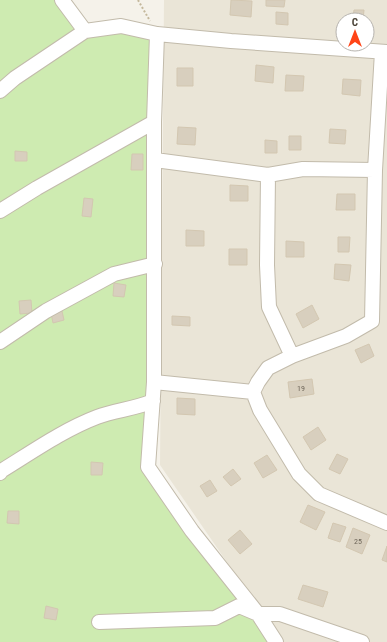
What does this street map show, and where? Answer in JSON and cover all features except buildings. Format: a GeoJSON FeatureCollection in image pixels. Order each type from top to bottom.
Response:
{"type":"FeatureCollection","features":[{"type":"Feature","properties":{"kind":"street"},"geometry":{"type":"LineString","coordinates":[[62,0],[86,31]]}},
{"type":"Feature","properties":{"kind":"street"},"geometry":{"type":"LineString","coordinates":[[0,91],[15,78],[86,31],[121,26],[157,34],[384,52],[375,170],[372,321],[346,336],[292,356],[268,368],[253,392],[260,410],[299,474],[319,494],[387,523]]}},
{"type":"Feature","properties":{"kind":"street"},"geometry":{"type":"LineString","coordinates":[[157,34],[154,122],[154,382],[148,467],[192,530],[258,614],[276,642]]}},
{"type":"Feature","properties":{"kind":"street"},"geometry":{"type":"LineString","coordinates":[[0,211],[37,188],[154,122]]}},
{"type":"Feature","properties":{"kind":"street"},"geometry":{"type":"LineString","coordinates":[[155,160],[268,175],[303,168],[375,170]]}},
{"type":"Feature","properties":{"kind":"street"},"geometry":{"type":"LineString","coordinates":[[268,175],[267,265],[269,307],[292,356]]}},
{"type":"Feature","properties":{"kind":"street"},"geometry":{"type":"LineString","coordinates":[[0,342],[46,311],[114,274],[155,264]]}},
{"type":"Feature","properties":{"kind":"street"},"geometry":{"type":"LineString","coordinates":[[154,382],[253,392]]}},
{"type":"Feature","properties":{"kind":"street"},"geometry":{"type":"LineString","coordinates":[[0,473],[66,432],[85,422],[153,401]]}},
{"type":"Feature","properties":{"kind":"street"},"geometry":{"type":"LineString","coordinates":[[99,622],[215,618],[239,606],[258,614],[280,614],[362,642]]}},
{"type":"Feature","properties":{"kind":"path"},"geometry":{"type":"LineString","coordinates":[[138,0],[157,34]]}},
{"type":"Feature","properties":{"kind":"shaded area"},"geometry":{"type":"Polygon","coordinates":[[[164,0],[387,0],[387,642],[282,642],[160,465],[164,0]]]}},
{"type":"Feature","properties":{"kind":"green space"},"geometry":{"type":"Polygon","coordinates":[[[0,0],[66,0],[86,31],[157,34],[148,467],[276,642],[0,642],[0,0]]]}}]}
